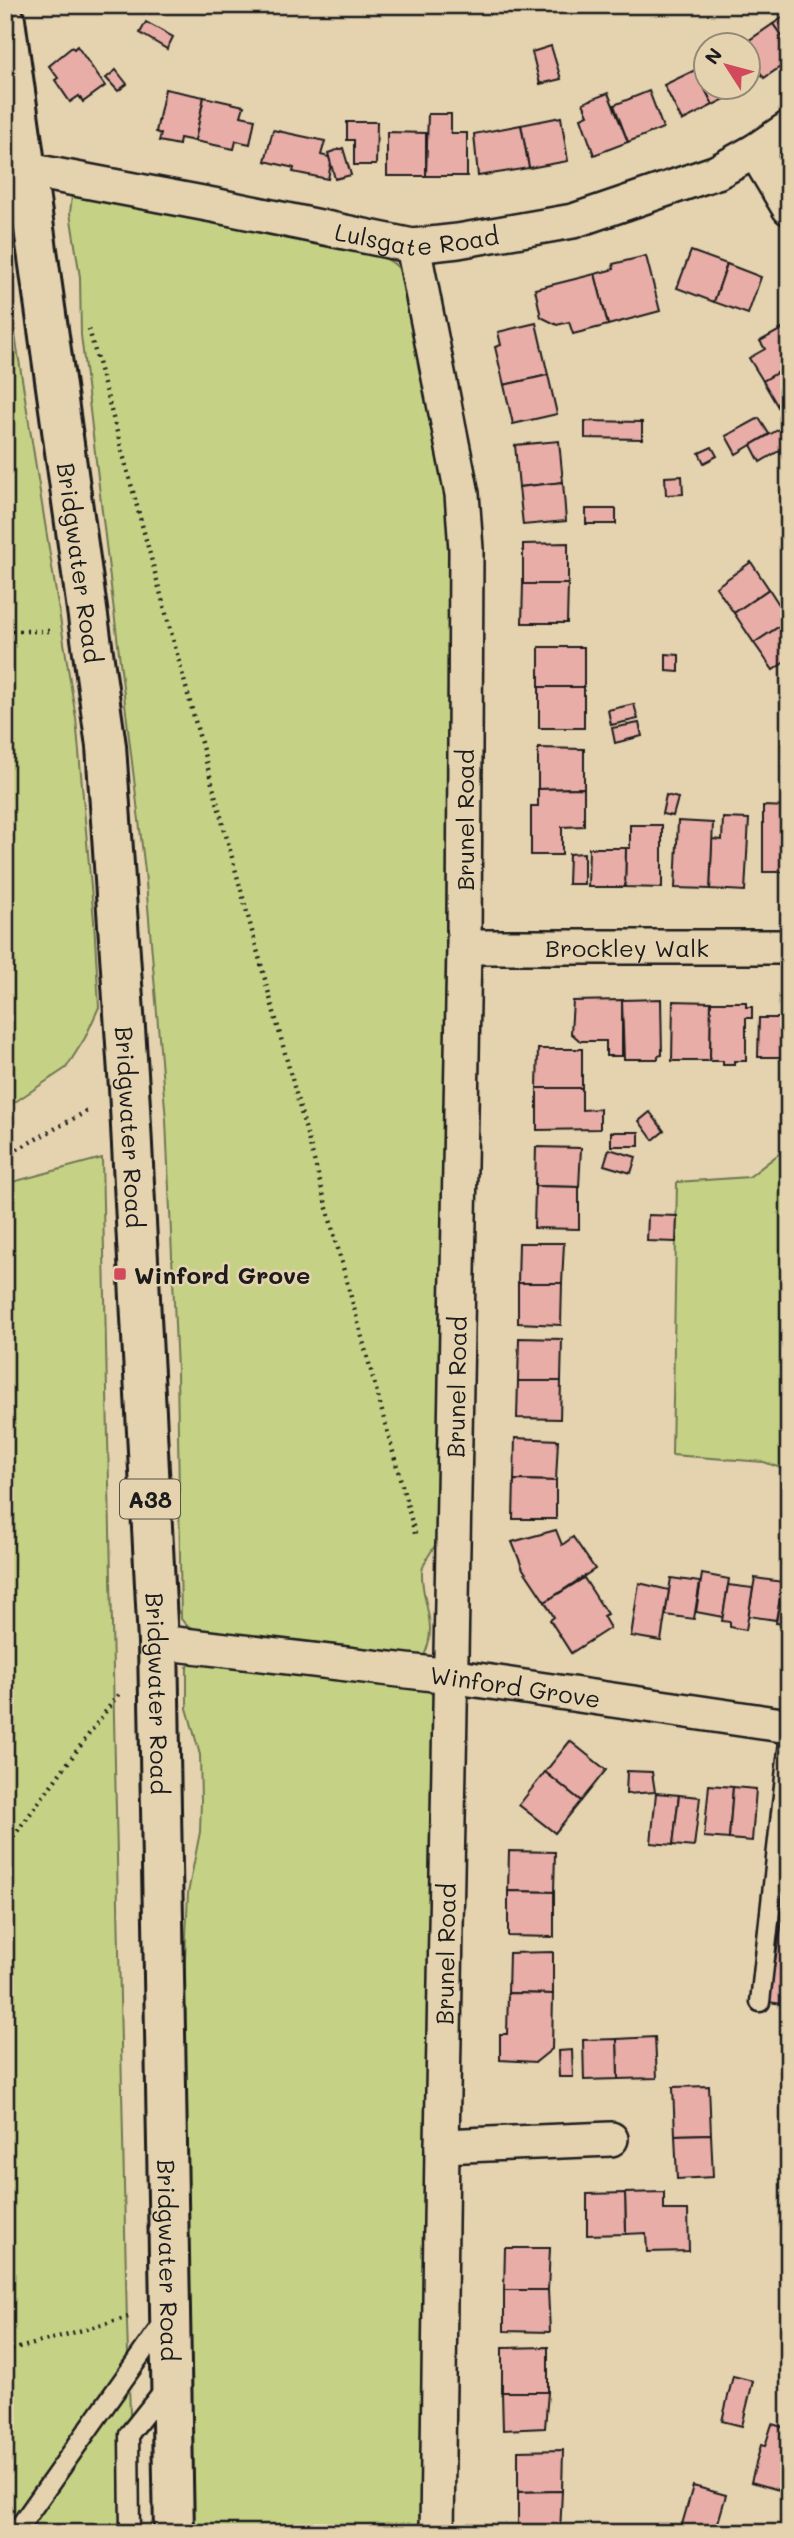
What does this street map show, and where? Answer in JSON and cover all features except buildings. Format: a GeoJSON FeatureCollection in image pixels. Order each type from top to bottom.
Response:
{"type":"FeatureCollection","features":[{"type":"Feature","properties":{"kind":"highway","name":"Bridgwater Road"},"geometry":{"type":"LineString","coordinates":[[5,20],[107,746],[129,1088],[158,1658],[174,2533]]}},
{"type":"Feature","properties":{"kind":"street","name":"Lulsgate Road"},"geometry":{"type":"LineString","coordinates":[[27,170],[413,246],[458,242],[573,221],[717,172],[789,128]]}},
{"type":"Feature","properties":{"kind":"street"},"geometry":{"type":"LineString","coordinates":[[755,151],[789,208]]}},
{"type":"Feature","properties":{"kind":"street","name":"Brunel Road"},"geometry":{"type":"LineString","coordinates":[[413,246],[462,494],[466,550],[464,947],[437,2533]]}},
{"type":"Feature","properties":{"kind":"street","name":"Brockley Walk"},"geometry":{"type":"LineString","coordinates":[[464,947],[789,947]]}},
{"type":"Feature","properties":{"kind":"street","name":"Winford Grove"},"geometry":{"type":"LineString","coordinates":[[158,1658],[450,1676],[789,1726]]}},
{"type":"Feature","properties":{"kind":"street"},"geometry":{"type":"LineString","coordinates":[[442,2146],[611,2139]]}},
{"type":"Feature","properties":{"kind":"lane"},"geometry":{"type":"LineString","coordinates":[[760,2002],[789,1741]]}},
{"type":"Feature","properties":{"kind":"lane"},"geometry":{"type":"LineString","coordinates":[[15,2533],[170,2308]]}},
{"type":"Feature","properties":{"kind":"lane"},"geometry":{"type":"LineString","coordinates":[[130,2533],[129,2434],[172,2380]]}},
{"type":"Feature","properties":{"kind":"path"},"geometry":{"type":"LineString","coordinates":[[87,319],[417,1540]]}},
{"type":"Feature","properties":{"kind":"path"},"geometry":{"type":"LineString","coordinates":[[5,631],[91,630]]}},
{"type":"Feature","properties":{"kind":"path"},"geometry":{"type":"LineString","coordinates":[[5,1156],[129,1088]]}},
{"type":"Feature","properties":{"kind":"path"},"geometry":{"type":"LineString","coordinates":[[5,1847],[130,1678],[158,1658]]}},
{"type":"Feature","properties":{"kind":"path"},"geometry":{"type":"LineString","coordinates":[[5,2352],[146,2312],[170,2308]]}},
{"type":"Feature","properties":{"kind":"green space"},"geometry":{"type":"Polygon","coordinates":[[[76,194],[381,257],[396,266],[406,281],[439,434],[450,536],[442,1341],[437,1542],[422,1568],[422,1583],[430,1623],[424,1656],[198,1630],[186,1625],[181,1619],[177,1370],[166,1120],[145,871],[81,335],[80,277],[70,213],[72,196],[76,194]]]}},
{"type":"Feature","properties":{"kind":"green space"},"geometry":{"type":"Polygon","coordinates":[[[5,272],[76,718],[99,1007],[85,1038],[66,1068],[6,1108],[5,272]]]}},
{"type":"Feature","properties":{"kind":"green space"},"geometry":{"type":"Polygon","coordinates":[[[789,1146],[789,1471],[764,1462],[672,1455],[677,1182],[749,1177],[789,1146]]]}},
{"type":"Feature","properties":{"kind":"green space"},"geometry":{"type":"Polygon","coordinates":[[[102,1158],[127,2324],[134,2533],[5,2533],[5,1184],[102,1158]]]}},
{"type":"Feature","properties":{"kind":"green space"},"geometry":{"type":"Polygon","coordinates":[[[194,1662],[427,1690],[433,1695],[436,1705],[423,2533],[193,2533],[184,1980],[188,1893],[200,1832],[200,1755],[187,1708],[187,1667],[194,1662]]]}},
{"type":"Feature","properties":{"kind":"place","name":"Winford Grove"},"geometry":{"type":"Point","coordinates":[120,1274]}}]}
